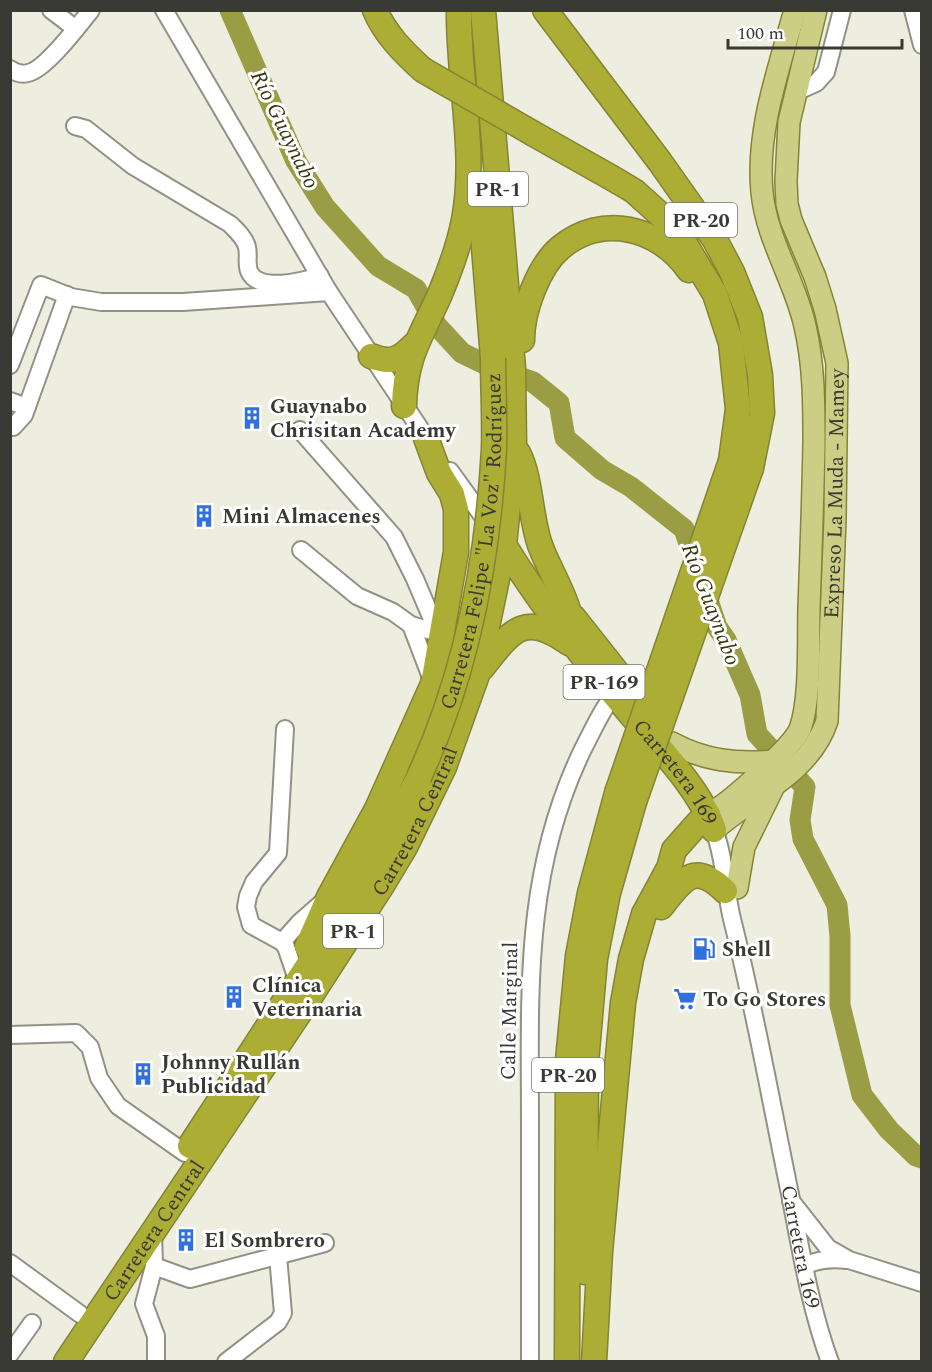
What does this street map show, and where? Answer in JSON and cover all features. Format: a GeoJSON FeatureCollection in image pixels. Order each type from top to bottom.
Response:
{"type":"FeatureCollection","features":[{"type":"Feature","properties":{"kind":"highway","name":"PR-20"},"geometry":{"type":"LineString","coordinates":[[375,10],[379,21],[392,40],[423,70],[634,192],[676,229],[715,294],[731,343],[741,464]]}},
{"type":"Feature","properties":{"kind":"highway"},"geometry":{"type":"LineString","coordinates":[[404,406],[407,369],[414,345],[455,256],[464,219],[467,146],[459,10]]}},
{"type":"Feature","properties":{"kind":"highway","name":"Carretera Felipe \"La Voz\" Rodríguez"},"geometry":{"type":"LineString","coordinates":[[466,10],[503,363],[514,446]]}},
{"type":"Feature","properties":{"kind":"highway","name":"Carretera Felipe \"La Voz\" Rodríguez"},"geometry":{"type":"LineString","coordinates":[[419,777],[438,737],[452,696],[482,562],[503,363],[483,10]]}},
{"type":"Feature","properties":{"kind":"highway","name":"PR-20"},"geometry":{"type":"LineString","coordinates":[[545,10],[667,171],[714,240],[732,272],[750,317],[760,375],[762,413],[741,464],[626,798],[592,883],[578,956],[568,1060],[567,1362]]}},
{"type":"Feature","properties":{"kind":"highway"},"geometry":{"type":"LineString","coordinates":[[503,363],[521,346],[524,312],[545,269],[562,247],[582,234],[594,230],[614,227],[631,229],[650,236],[669,248],[684,263],[724,321]]}},
{"type":"Feature","properties":{"kind":"highway"},"geometry":{"type":"LineString","coordinates":[[371,356],[382,360],[392,360],[403,357],[414,345]]}},
{"type":"Feature","properties":{"kind":"highway"},"geometry":{"type":"LineString","coordinates":[[301,977],[308,943],[329,897],[377,809],[433,684],[456,552],[456,509],[452,494],[439,473],[426,438]]}},
{"type":"Feature","properties":{"kind":"highway"},"geometry":{"type":"LineString","coordinates":[[514,446],[524,464],[529,502],[540,544],[568,610]]}},
{"type":"Feature","properties":{"kind":"highway","name":"Carretera Central"},"geometry":{"type":"LineString","coordinates":[[66,1362],[153,1229],[302,1010],[405,847],[434,788],[477,675],[504,545],[514,446]]}},
{"type":"Feature","properties":{"kind":"highway"},"geometry":{"type":"LineString","coordinates":[[454,563],[465,553],[478,548],[504,545]]}},
{"type":"Feature","properties":{"kind":"highway","name":"Carretera 169"},"geometry":{"type":"LineString","coordinates":[[504,545],[531,566],[568,610],[692,789],[723,813]]}},
{"type":"Feature","properties":{"kind":"highway","name":"Carretera 169"},"geometry":{"type":"LineString","coordinates":[[504,545],[522,575],[579,649],[679,747],[723,813]]}},
{"type":"Feature","properties":{"kind":"highway"},"geometry":{"type":"LineString","coordinates":[[477,675],[504,640],[521,628],[538,626],[553,631],[579,649]]}},
{"type":"Feature","properties":{"kind":"highway","name":"Carretera Central"},"geometry":{"type":"LineString","coordinates":[[48,1362],[365,878],[419,777]]}},
{"type":"Feature","properties":{"kind":"highway","name":"PR-20"},"geometry":{"type":"LineString","coordinates":[[586,1362],[584,1230],[586,1062],[595,959],[626,798]]}},
{"type":"Feature","properties":{"kind":"highway"},"geometry":{"type":"LineString","coordinates":[[594,1362],[600,1252],[623,1003],[636,936],[644,914],[669,868],[675,850],[698,823],[723,813]]}},
{"type":"Feature","properties":{"kind":"highway"},"geometry":{"type":"LineString","coordinates":[[636,936],[677,885],[690,875],[705,875],[731,890]]}},
{"type":"Feature","properties":{"kind":"main road","name":"Expreso La Muda - Mamey"},"geometry":{"type":"LineString","coordinates":[[723,813],[792,742],[799,731],[804,707],[809,614],[814,388],[805,324],[786,267],[765,215],[760,164],[766,117],[795,10]]}},
{"type":"Feature","properties":{"kind":"main road","name":"Expreso La Muda - Mamey"},"geometry":{"type":"LineString","coordinates":[[723,813],[775,784],[805,760],[817,745],[827,721],[837,440],[837,363],[815,277],[791,220],[787,204],[789,122],[816,10]]}},
{"type":"Feature","properties":{"kind":"main road"},"geometry":{"type":"LineString","coordinates":[[679,747],[726,762],[746,763],[774,760]]}},
{"type":"Feature","properties":{"kind":"main road"},"geometry":{"type":"LineString","coordinates":[[731,890],[744,847],[775,784]]}},
{"type":"Feature","properties":{"kind":"street"},"geometry":{"type":"LineString","coordinates":[[51,10],[76,29]]}},
{"type":"Feature","properties":{"kind":"street"},"geometry":{"type":"LineString","coordinates":[[10,69],[19,74],[29,73],[41,67],[91,10]]}},
{"type":"Feature","properties":{"kind":"street"},"geometry":{"type":"LineString","coordinates":[[164,10],[329,292],[426,438],[504,545]]}},
{"type":"Feature","properties":{"kind":"street"},"geometry":{"type":"LineString","coordinates":[[796,92],[816,83],[826,72],[842,10]]}},
{"type":"Feature","properties":{"kind":"street"},"geometry":{"type":"LineString","coordinates":[[913,10],[921,45]]}},
{"type":"Feature","properties":{"kind":"street"},"geometry":{"type":"LineString","coordinates":[[75,126],[86,129],[133,166],[230,224],[243,237],[247,247],[250,274],[258,280],[279,284],[302,282],[320,276]]}},
{"type":"Feature","properties":{"kind":"street"},"geometry":{"type":"LineString","coordinates":[[10,365],[41,285],[67,295],[101,302],[183,302],[329,292]]}},
{"type":"Feature","properties":{"kind":"street"},"geometry":{"type":"LineString","coordinates":[[10,427],[13,427],[24,415],[67,295]]}},
{"type":"Feature","properties":{"kind":"street"},"geometry":{"type":"LineString","coordinates":[[10,401],[27,407]]}},
{"type":"Feature","properties":{"kind":"street"},"geometry":{"type":"LineString","coordinates":[[300,430],[394,537],[416,579],[435,626],[443,634]]}},
{"type":"Feature","properties":{"kind":"street"},"geometry":{"type":"LineString","coordinates":[[301,550],[357,596],[393,612],[411,625],[443,634]]}},
{"type":"Feature","properties":{"kind":"street"},"geometry":{"type":"LineString","coordinates":[[411,625],[424,653],[433,684]]}},
{"type":"Feature","properties":{"kind":"street","name":"Calle Marginal"},"geometry":{"type":"LineString","coordinates":[[530,1362],[530,996],[536,907],[543,866],[573,770],[592,731],[620,688]]}},
{"type":"Feature","properties":{"kind":"street"},"geometry":{"type":"LineString","coordinates":[[285,729],[278,853],[254,882],[246,907],[251,925],[282,942],[301,977]]}},
{"type":"Feature","properties":{"kind":"street","name":"Carretera 169"},"geometry":{"type":"LineString","coordinates":[[723,813],[717,838],[731,890],[741,954],[791,1200],[799,1251],[830,1362]]}},
{"type":"Feature","properties":{"kind":"street"},"geometry":{"type":"LineString","coordinates":[[282,942],[300,922],[329,897]]}},
{"type":"Feature","properties":{"kind":"street"},"geometry":{"type":"LineString","coordinates":[[10,1035],[76,1033],[90,1047],[99,1078],[118,1106],[185,1154]]}},
{"type":"Feature","properties":{"kind":"street"},"geometry":{"type":"LineString","coordinates":[[791,1200],[828,1248],[849,1260]]}},
{"type":"Feature","properties":{"kind":"street"},"geometry":{"type":"LineString","coordinates":[[153,1229],[154,1266],[144,1304],[156,1336],[156,1362]]}},
{"type":"Feature","properties":{"kind":"street"},"geometry":{"type":"LineString","coordinates":[[154,1266],[190,1279],[325,1243]]}},
{"type":"Feature","properties":{"kind":"street"},"geometry":{"type":"LineString","coordinates":[[226,1362],[278,1322],[283,1313],[278,1256]]}},
{"type":"Feature","properties":{"kind":"street"},"geometry":{"type":"LineString","coordinates":[[804,1266],[831,1258],[849,1260],[921,1283]]}},
{"type":"Feature","properties":{"kind":"street"},"geometry":{"type":"LineString","coordinates":[[10,1263],[80,1314]]}},
{"type":"Feature","properties":{"kind":"street"},"geometry":{"type":"LineString","coordinates":[[10,1354],[32,1323]]}},
{"type":"Feature","properties":{"kind":"waterway","name":"Río Guaynabo"},"geometry":{"type":"LineString","coordinates":[[230,10],[296,161],[325,207],[378,266],[416,289],[437,326],[462,353],[491,367],[533,382],[559,403],[565,438],[602,470],[631,487],[684,529],[717,627],[726,640],[750,695],[757,734],[805,787],[800,820],[803,839],[837,905],[840,936],[840,1005],[862,1095],[889,1130],[916,1156],[922,1158]]}},
{"type":"Feature","properties":{"kind":"place","name":"Guaynabo Chrisitan Academy"},"geometry":{"type":"Point","coordinates":[252,418]}},
{"type":"Feature","properties":{"kind":"place","name":"Mini Almacenes"},"geometry":{"type":"Point","coordinates":[204,516]}},
{"type":"Feature","properties":{"kind":"place","name":"Shell"},"geometry":{"type":"Point","coordinates":[704,949]}},
{"type":"Feature","properties":{"kind":"place","name":"Clínica Veterinaria"},"geometry":{"type":"Point","coordinates":[234,997]}},
{"type":"Feature","properties":{"kind":"place","name":"To Go Stores"},"geometry":{"type":"Point","coordinates":[685,999]}},
{"type":"Feature","properties":{"kind":"place","name":"Johnny Rullán Publicidad"},"geometry":{"type":"Point","coordinates":[143,1074]}},
{"type":"Feature","properties":{"kind":"place","name":"El Sombrero"},"geometry":{"type":"Point","coordinates":[186,1240]}}]}
